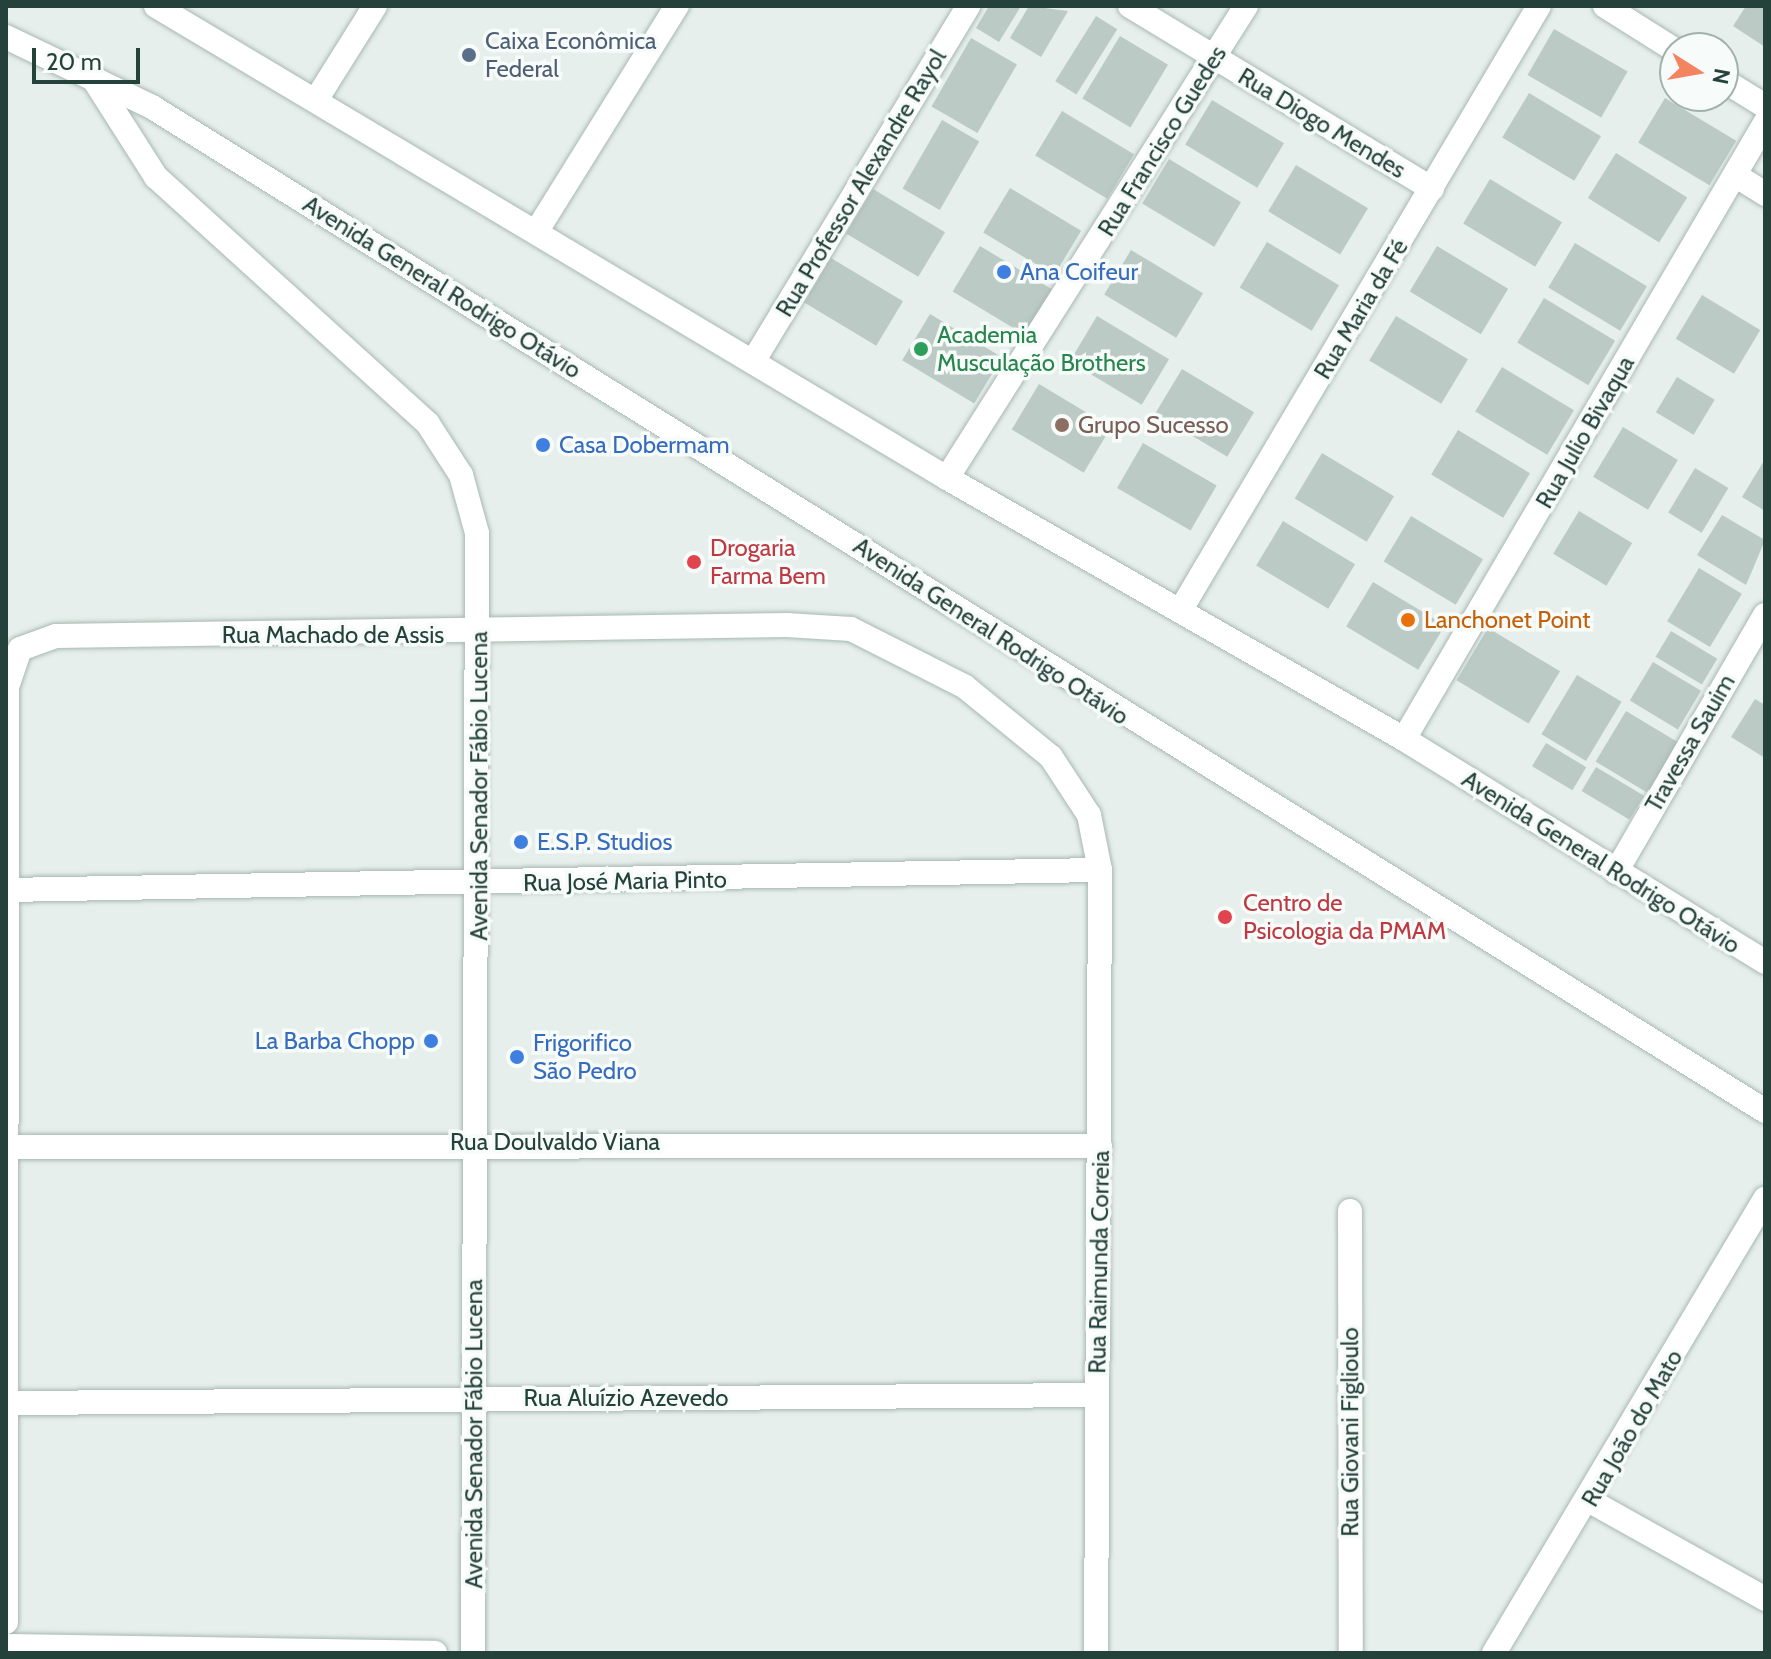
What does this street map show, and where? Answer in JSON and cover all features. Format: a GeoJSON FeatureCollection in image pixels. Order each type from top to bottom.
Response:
{"type":"FeatureCollection","features":[{"type":"Feature","properties":{"kind":"street","name":"Avenida General Rodrigo Otávio"},"geometry":{"type":"LineString","coordinates":[[156,6],[538,229],[947,478],[1404,739],[1765,962]]}},
{"type":"Feature","properties":{"kind":"street"},"geometry":{"type":"LineString","coordinates":[[316,100],[375,6]]}},
{"type":"Feature","properties":{"kind":"street"},"geometry":{"type":"LineString","coordinates":[[538,229],[677,6]]}},
{"type":"Feature","properties":{"kind":"street","name":"Rua Professor Alexandre Rayol"},"geometry":{"type":"LineString","coordinates":[[754,360],[968,6]]}},
{"type":"Feature","properties":{"kind":"street","name":"Rua Diogo Mendes"},"geometry":{"type":"LineString","coordinates":[[1130,6],[1432,189]]}},
{"type":"Feature","properties":{"kind":"street","name":"Rua Francisco Guedes"},"geometry":{"type":"LineString","coordinates":[[947,478],[1246,6]]}},
{"type":"Feature","properties":{"kind":"street","name":"Rua Maria da Fé"},"geometry":{"type":"LineString","coordinates":[[1180,611],[1539,6]]}},
{"type":"Feature","properties":{"kind":"street"},"geometry":{"type":"LineString","coordinates":[[1605,6],[1659,40]]}},
{"type":"Feature","properties":{"kind":"street","name":"Avenida General Rodrigo Otávio"},"geometry":{"type":"LineString","coordinates":[[6,37],[89,71],[1765,1111]]}},
{"type":"Feature","properties":{"kind":"street","name":"Avenida Senador Fábio Lucena"},"geometry":{"type":"LineString","coordinates":[[89,71],[156,177],[428,424],[461,475],[477,533],[480,635],[479,885],[473,1141],[473,1653]]}},
{"type":"Feature","properties":{"kind":"street"},"geometry":{"type":"LineString","coordinates":[[1739,90],[1765,106]]}},
{"type":"Feature","properties":{"kind":"street","name":"Rua Julio Bivaqua"},"geometry":{"type":"LineString","coordinates":[[1404,739],[1765,123]]}},
{"type":"Feature","properties":{"kind":"street"},"geometry":{"type":"LineString","coordinates":[[1735,175],[1765,194]]}},
{"type":"Feature","properties":{"kind":"street","name":"Travessa Sauim"},"geometry":{"type":"LineString","coordinates":[[1616,872],[1765,615]]}},
{"type":"Feature","properties":{"kind":"street","name":"Rua Machado de Assis"},"geometry":{"type":"LineString","coordinates":[[6,687],[20,649],[56,636],[480,635],[851,629],[964,686],[1051,757]]}},
{"type":"Feature","properties":{"kind":"street"},"geometry":{"type":"LineString","coordinates":[[6,687],[11,1403],[6,1622]]}},
{"type":"Feature","properties":{"kind":"street","name":"Rua Raimunda Correia"},"geometry":{"type":"LineString","coordinates":[[1051,757],[1089,815],[1100,870],[1096,1653]]}},
{"type":"Feature","properties":{"kind":"street","name":"Rua José Maria Pinto"},"geometry":{"type":"LineString","coordinates":[[9,890],[479,885],[1100,870]]}},
{"type":"Feature","properties":{"kind":"street","name":"Rua Doulvaldo Viana"},"geometry":{"type":"LineString","coordinates":[[10,1147],[473,1141],[1100,1146]]}},
{"type":"Feature","properties":{"kind":"street","name":"Rua João do Mato"},"geometry":{"type":"LineString","coordinates":[[1494,1653],[1590,1501],[1765,1199]]}},
{"type":"Feature","properties":{"kind":"street","name":"Rua Giovani Figlioulo"},"geometry":{"type":"LineString","coordinates":[[1350,1211],[1351,1653]]}},
{"type":"Feature","properties":{"kind":"street","name":"Rua Aluízio Azevedo"},"geometry":{"type":"LineString","coordinates":[[11,1403],[1097,1395]]}},
{"type":"Feature","properties":{"kind":"street"},"geometry":{"type":"LineString","coordinates":[[1590,1501],[1765,1599]]}},
{"type":"Feature","properties":{"kind":"street"},"geometry":{"type":"LineString","coordinates":[[6,1646],[435,1653]]}},
{"type":"Feature","properties":{"kind":"building"},"geometry":{"type":"Polygon","coordinates":[[[989,6],[1021,6],[999,42],[976,28],[989,6]]]}},
{"type":"Feature","properties":{"kind":"building"},"geometry":{"type":"Polygon","coordinates":[[[1029,6],[1068,11],[1041,57],[1010,38],[1029,6]]]}},
{"type":"Feature","properties":{"kind":"building"},"geometry":{"type":"Polygon","coordinates":[[[1746,6],[1765,6],[1765,47],[1733,26],[1746,6]]]}},
{"type":"Feature","properties":{"kind":"building"},"geometry":{"type":"Polygon","coordinates":[[[1096,16],[1117,29],[1076,95],[1055,81],[1096,16]]]}},
{"type":"Feature","properties":{"kind":"building"},"geometry":{"type":"Polygon","coordinates":[[[1554,29],[1628,72],[1601,117],[1528,75],[1554,29]]]}},
{"type":"Feature","properties":{"kind":"building"},"geometry":{"type":"Polygon","coordinates":[[[1120,36],[1168,65],[1130,127],[1082,99],[1120,36]]]}},
{"type":"Feature","properties":{"kind":"building"},"geometry":{"type":"Polygon","coordinates":[[[971,38],[1017,64],[977,133],[932,106],[971,38]]]}},
{"type":"Feature","properties":{"kind":"building"},"geometry":{"type":"Polygon","coordinates":[[[1529,93],[1601,136],[1574,181],[1502,138],[1529,93]]]}},
{"type":"Feature","properties":{"kind":"building"},"geometry":{"type":"Polygon","coordinates":[[[1212,100],[1284,143],[1257,188],[1185,145],[1212,100]]]}},
{"type":"Feature","properties":{"kind":"building"},"geometry":{"type":"Polygon","coordinates":[[[1659,108],[1659,112],[1688,112],[1736,141],[1709,185],[1638,143],[1659,108]]]}},
{"type":"Feature","properties":{"kind":"building"},"geometry":{"type":"Polygon","coordinates":[[[1062,111],[1134,154],[1107,199],[1035,156],[1062,111]]]}},
{"type":"Feature","properties":{"kind":"building"},"geometry":{"type":"Polygon","coordinates":[[[942,120],[979,142],[940,210],[902,188],[942,120]]]}},
{"type":"Feature","properties":{"kind":"building"},"geometry":{"type":"Polygon","coordinates":[[[1616,153],[1687,198],[1659,242],[1588,198],[1616,153]]]}},
{"type":"Feature","properties":{"kind":"building"},"geometry":{"type":"Polygon","coordinates":[[[1169,159],[1241,202],[1214,247],[1142,204],[1169,159]]]}},
{"type":"Feature","properties":{"kind":"building"},"geometry":{"type":"Polygon","coordinates":[[[1296,165],[1368,208],[1340,255],[1268,211],[1296,165]]]}},
{"type":"Feature","properties":{"kind":"building"},"geometry":{"type":"Polygon","coordinates":[[[1490,179],[1562,222],[1535,267],[1463,224],[1490,179]]]}},
{"type":"Feature","properties":{"kind":"building"},"geometry":{"type":"Polygon","coordinates":[[[1010,188],[1081,231],[1054,275],[983,233],[1010,188]]]}},
{"type":"Feature","properties":{"kind":"building"},"geometry":{"type":"Polygon","coordinates":[[[873,189],[945,232],[918,277],[846,234],[873,189]]]}},
{"type":"Feature","properties":{"kind":"building"},"geometry":{"type":"Polygon","coordinates":[[[1267,242],[1339,285],[1312,331],[1240,287],[1267,242]]]}},
{"type":"Feature","properties":{"kind":"building"},"geometry":{"type":"Polygon","coordinates":[[[1575,243],[1647,286],[1620,331],[1548,288],[1575,243]]]}},
{"type":"Feature","properties":{"kind":"building"},"geometry":{"type":"Polygon","coordinates":[[[980,246],[1052,289],[1025,335],[953,291],[980,246]]]}},
{"type":"Feature","properties":{"kind":"building"},"geometry":{"type":"Polygon","coordinates":[[[1437,246],[1508,289],[1481,334],[1410,291],[1437,246]]]}},
{"type":"Feature","properties":{"kind":"building"},"geometry":{"type":"Polygon","coordinates":[[[1131,250],[1203,293],[1176,338],[1104,295],[1131,250]]]}},
{"type":"Feature","properties":{"kind":"building"},"geometry":{"type":"Polygon","coordinates":[[[831,258],[903,301],[876,346],[804,303],[831,258]]]}},
{"type":"Feature","properties":{"kind":"building"},"geometry":{"type":"Polygon","coordinates":[[[1702,295],[1760,330],[1734,374],[1676,339],[1702,295]]]}},
{"type":"Feature","properties":{"kind":"building"},"geometry":{"type":"Polygon","coordinates":[[[1544,298],[1615,341],[1588,385],[1517,343],[1544,298]]]}},
{"type":"Feature","properties":{"kind":"building"},"geometry":{"type":"Polygon","coordinates":[[[930,314],[1002,357],[974,404],[902,360],[930,314]]]}},
{"type":"Feature","properties":{"kind":"building"},"geometry":{"type":"Polygon","coordinates":[[[1097,316],[1169,359],[1142,405],[1070,361],[1097,316]]]}},
{"type":"Feature","properties":{"kind":"building"},"geometry":{"type":"Polygon","coordinates":[[[1396,316],[1468,359],[1441,404],[1369,361],[1396,316]]]}},
{"type":"Feature","properties":{"kind":"building"},"geometry":{"type":"Polygon","coordinates":[[[1502,367],[1574,410],[1547,455],[1475,412],[1502,367]]]}},
{"type":"Feature","properties":{"kind":"building"},"geometry":{"type":"Polygon","coordinates":[[[1182,369],[1254,412],[1227,457],[1155,414],[1182,369]]]}},
{"type":"Feature","properties":{"kind":"building"},"geometry":{"type":"Polygon","coordinates":[[[1677,377],[1715,400],[1694,435],[1656,412],[1677,377]]]}},
{"type":"Feature","properties":{"kind":"building"},"geometry":{"type":"Polygon","coordinates":[[[1039,384],[1111,427],[1084,473],[1012,429],[1039,384]]]}},
{"type":"Feature","properties":{"kind":"building"},"geometry":{"type":"Polygon","coordinates":[[[1623,427],[1678,460],[1648,510],[1593,477],[1623,427]]]}},
{"type":"Feature","properties":{"kind":"building"},"geometry":{"type":"Polygon","coordinates":[[[1458,430],[1530,473],[1503,518],[1431,475],[1458,430]]]}},
{"type":"Feature","properties":{"kind":"building"},"geometry":{"type":"Polygon","coordinates":[[[1143,443],[1217,486],[1191,531],[1117,488],[1143,443]]]}},
{"type":"Feature","properties":{"kind":"building"},"geometry":{"type":"Polygon","coordinates":[[[1322,453],[1394,496],[1367,542],[1295,498],[1322,453]]]}},
{"type":"Feature","properties":{"kind":"building"},"geometry":{"type":"Polygon","coordinates":[[[1765,459],[1765,511],[1742,497],[1765,459]]]}},
{"type":"Feature","properties":{"kind":"building"},"geometry":{"type":"Polygon","coordinates":[[[1695,468],[1728,488],[1702,533],[1668,513],[1695,468]]]}},
{"type":"Feature","properties":{"kind":"building"},"geometry":{"type":"Polygon","coordinates":[[[1579,511],[1632,543],[1606,586],[1553,554],[1579,511]]]}},
{"type":"Feature","properties":{"kind":"building"},"geometry":{"type":"Polygon","coordinates":[[[1722,515],[1765,540],[1746,585],[1697,555],[1722,515]]]}},
{"type":"Feature","properties":{"kind":"building"},"geometry":{"type":"Polygon","coordinates":[[[1411,516],[1483,559],[1456,605],[1384,561],[1411,516]]]}},
{"type":"Feature","properties":{"kind":"building"},"geometry":{"type":"Polygon","coordinates":[[[1283,521],[1355,564],[1328,609],[1256,566],[1283,521]]]}},
{"type":"Feature","properties":{"kind":"building"},"geometry":{"type":"Polygon","coordinates":[[[1699,568],[1742,594],[1710,647],[1667,621],[1699,568]]]}},
{"type":"Feature","properties":{"kind":"building"},"geometry":{"type":"Polygon","coordinates":[[[1373,582],[1445,625],[1418,670],[1346,627],[1373,582]]]}},
{"type":"Feature","properties":{"kind":"building"},"geometry":{"type":"Polygon","coordinates":[[[1488,628],[1560,671],[1529,724],[1457,680],[1488,628]]]}},
{"type":"Feature","properties":{"kind":"building"},"geometry":{"type":"Polygon","coordinates":[[[1671,631],[1717,659],[1702,685],[1656,657],[1671,631]]]}},
{"type":"Feature","properties":{"kind":"building"},"geometry":{"type":"Polygon","coordinates":[[[1653,662],[1701,691],[1678,729],[1630,701],[1653,662]]]}},
{"type":"Feature","properties":{"kind":"building"},"geometry":{"type":"Polygon","coordinates":[[[1577,675],[1622,702],[1586,761],[1541,734],[1577,675]]]}},
{"type":"Feature","properties":{"kind":"building"},"geometry":{"type":"Polygon","coordinates":[[[1755,699],[1765,705],[1765,758],[1731,737],[1755,699]]]}},
{"type":"Feature","properties":{"kind":"building"},"geometry":{"type":"Polygon","coordinates":[[[1626,711],[1678,742],[1648,793],[1596,762],[1626,711]]]}},
{"type":"Feature","properties":{"kind":"building"},"geometry":{"type":"Polygon","coordinates":[[[1546,743],[1586,767],[1572,790],[1532,766],[1546,743]]]}},
{"type":"Feature","properties":{"kind":"building"},"geometry":{"type":"Polygon","coordinates":[[[1596,767],[1644,796],[1630,820],[1582,791],[1596,767]]]}},
{"type":"Feature","properties":{"kind":"place","name":"Caixa Econômica Federal"},"geometry":{"type":"Point","coordinates":[469,55]}},
{"type":"Feature","properties":{"kind":"place","name":"Ana Coifeur"},"geometry":{"type":"Point","coordinates":[1004,272]}},
{"type":"Feature","properties":{"kind":"place","name":"Academia Musculação Brothers"},"geometry":{"type":"Point","coordinates":[921,349]}},
{"type":"Feature","properties":{"kind":"place","name":"Grupo Sucesso"},"geometry":{"type":"Point","coordinates":[1062,425]}},
{"type":"Feature","properties":{"kind":"place","name":"Casa Dobermam"},"geometry":{"type":"Point","coordinates":[543,445]}},
{"type":"Feature","properties":{"kind":"place","name":"Drogaria Farma Bem"},"geometry":{"type":"Point","coordinates":[694,562]}},
{"type":"Feature","properties":{"kind":"place","name":"Lanchonet Point"},"geometry":{"type":"Point","coordinates":[1408,620]}},
{"type":"Feature","properties":{"kind":"place","name":"E.S.P. Studios"},"geometry":{"type":"Point","coordinates":[521,842]}},
{"type":"Feature","properties":{"kind":"place","name":"Centro de Psicologia da PMAM"},"geometry":{"type":"Point","coordinates":[1225,917]}},
{"type":"Feature","properties":{"kind":"place","name":"La Barba Chopp"},"geometry":{"type":"Point","coordinates":[431,1041]}},
{"type":"Feature","properties":{"kind":"place","name":"Frigorifico São Pedro"},"geometry":{"type":"Point","coordinates":[517,1057]}}]}
